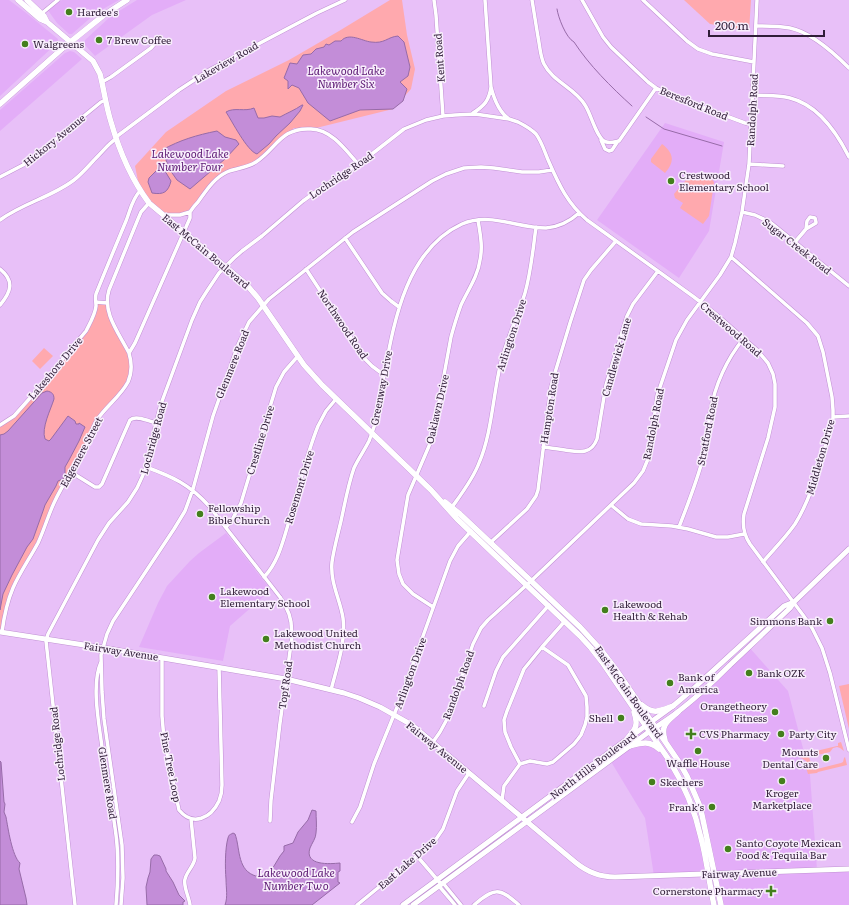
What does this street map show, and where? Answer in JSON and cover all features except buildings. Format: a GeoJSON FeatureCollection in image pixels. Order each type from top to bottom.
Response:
{"type":"FeatureCollection","features":[{"type":"Feature","properties":{"kind":"main road"},"geometry":{"type":"LineString","coordinates":[[18,0],[40,16]]}},
{"type":"Feature","properties":{"kind":"main road"},"geometry":{"type":"LineString","coordinates":[[27,0],[40,16]]}},
{"type":"Feature","properties":{"kind":"main road"},"geometry":{"type":"LineString","coordinates":[[0,104],[70,42],[104,15],[128,0]]}},
{"type":"Feature","properties":{"kind":"main road","name":"East McCain Boulevard"},"geometry":{"type":"LineString","coordinates":[[40,16],[44,16],[47,22],[93,61],[100,74],[116,138],[140,191],[149,203],[246,284],[258,298],[313,376],[416,476],[452,507],[472,529],[550,603],[599,658],[664,753],[687,794],[701,837],[714,905]]}},
{"type":"Feature","properties":{"kind":"main road","name":"East McCain Boulevard"},"geometry":{"type":"LineString","coordinates":[[431,490],[457,519],[472,529]]}},
{"type":"Feature","properties":{"kind":"main road","name":"East McCain Boulevard"},"geometry":{"type":"LineString","coordinates":[[550,603],[569,617],[605,654],[687,776],[702,814],[721,905]]}},
{"type":"Feature","properties":{"kind":"main road"},"geometry":{"type":"LineString","coordinates":[[640,704],[655,712],[673,706]]}},
{"type":"Feature","properties":{"kind":"main road"},"geometry":{"type":"LineString","coordinates":[[626,740],[636,726],[636,719],[632,706]]}},
{"type":"Feature","properties":{"kind":"main road"},"geometry":{"type":"LineString","coordinates":[[668,747],[663,733],[663,728],[678,712]]}},
{"type":"Feature","properties":{"kind":"main road"},"geometry":{"type":"LineString","coordinates":[[630,746],[643,742],[649,743],[657,746],[664,753]]}},
{"type":"Feature","properties":{"kind":"street"},"geometry":{"type":"LineString","coordinates":[[40,16],[58,0]]}},
{"type":"Feature","properties":{"kind":"street","name":"Lakeview Road"},"geometry":{"type":"LineString","coordinates":[[0,220],[13,211],[74,180],[88,167],[110,142],[179,90],[211,69],[317,12],[345,0]]}},
{"type":"Feature","properties":{"kind":"street","name":"Kent Road"},"geometry":{"type":"LineString","coordinates":[[434,0],[443,116]]}},
{"type":"Feature","properties":{"kind":"street","name":"Crestwood Road"},"geometry":{"type":"LineString","coordinates":[[485,0],[491,87],[493,94],[498,106],[510,119],[526,126],[535,133],[564,194],[579,213],[701,302],[744,338],[768,363],[774,378],[776,390],[775,407],[768,438],[744,514],[744,534]]}},
{"type":"Feature","properties":{"kind":"street"},"geometry":{"type":"LineString","coordinates":[[532,0],[541,54],[545,65],[552,74],[580,98],[586,106],[605,149],[609,151],[612,150],[656,88]]}},
{"type":"Feature","properties":{"kind":"street","name":"Beresford Road"},"geometry":{"type":"LineString","coordinates":[[582,0],[603,37],[642,78],[656,88],[675,97],[751,124]]}},
{"type":"Feature","properties":{"kind":"street"},"geometry":{"type":"LineString","coordinates":[[643,0],[687,41],[698,49],[712,54],[754,62]]}},
{"type":"Feature","properties":{"kind":"street","name":"Randolph Road"},"geometry":{"type":"LineString","coordinates":[[433,742],[446,721],[477,634],[481,628],[634,483],[646,464],[651,444],[657,396],[672,349],[682,328],[731,257],[735,244],[742,212],[749,164],[757,0]]}},
{"type":"Feature","properties":{"kind":"street"},"geometry":{"type":"LineString","coordinates":[[756,26],[785,27],[804,33],[826,48],[849,68]]}},
{"type":"Feature","properties":{"kind":"street"},"geometry":{"type":"LineString","coordinates":[[102,82],[151,48],[158,40]]}},
{"type":"Feature","properties":{"kind":"street","name":"Crestwood Road"},"geometry":{"type":"LineString","coordinates":[[472,114],[484,106],[489,97],[491,87]]}},
{"type":"Feature","properties":{"kind":"street"},"geometry":{"type":"LineString","coordinates":[[753,95],[785,97],[810,107],[840,140],[849,158]]}},
{"type":"Feature","properties":{"kind":"street","name":"Hickory Avenue"},"geometry":{"type":"LineString","coordinates":[[0,177],[30,160],[101,102],[106,100]]}},
{"type":"Feature","properties":{"kind":"street","name":"Lochridge Road"},"geometry":{"type":"LineString","coordinates":[[75,905],[46,639],[98,540],[109,523],[122,510],[133,494],[146,467],[161,404],[196,311],[207,290],[226,266],[242,251],[303,201],[320,188],[358,164],[404,129],[426,120],[443,116],[472,114],[510,119]]}},
{"type":"Feature","properties":{"kind":"street"},"geometry":{"type":"LineString","coordinates":[[164,215],[180,215],[190,212],[219,177],[228,172],[245,168],[255,163],[283,137],[295,130],[312,129],[328,134],[336,140],[358,164]]}},
{"type":"Feature","properties":{"kind":"street"},"geometry":{"type":"LineString","coordinates":[[600,137],[607,142],[615,142],[619,140]]}},
{"type":"Feature","properties":{"kind":"street"},"geometry":{"type":"LineString","coordinates":[[749,164],[783,166]]}},
{"type":"Feature","properties":{"kind":"street","name":"Glenmere Road"},"geometry":{"type":"LineString","coordinates":[[122,905],[122,846],[102,706],[101,661],[103,648],[113,621],[185,511],[193,490],[213,416],[238,345],[249,322],[263,305],[345,238],[432,181],[453,171],[469,168],[481,167],[522,172],[552,170]]}},
{"type":"Feature","properties":{"kind":"street","name":"Lakeshore Drive"},"geometry":{"type":"LineString","coordinates":[[0,425],[14,416],[81,338],[90,324],[96,307],[96,294],[134,199],[140,191]]}},
{"type":"Feature","properties":{"kind":"street"},"geometry":{"type":"LineString","coordinates":[[129,353],[116,330],[107,308],[107,296],[141,212],[149,203]]}},
{"type":"Feature","properties":{"kind":"street"},"geometry":{"type":"LineString","coordinates":[[129,353],[190,218],[190,212]]}},
{"type":"Feature","properties":{"kind":"street","name":"Sugar Creek Road"},"geometry":{"type":"LineString","coordinates":[[742,212],[770,222],[849,286]]}},
{"type":"Feature","properties":{"kind":"street","name":"Greenway Drive"},"geometry":{"type":"LineString","coordinates":[[331,690],[343,645],[344,634],[342,617],[332,579],[333,558],[351,477],[354,468],[372,434],[399,307],[413,272],[428,249],[442,237],[462,224],[486,219],[546,228],[560,225],[572,219],[579,213]]}},
{"type":"Feature","properties":{"kind":"street","name":"Oaklawn Drive"},"geometry":{"type":"LineString","coordinates":[[433,607],[413,594],[406,587],[400,578],[398,555],[406,503],[435,424],[454,325],[479,265],[482,250],[478,220]]}},
{"type":"Feature","properties":{"kind":"street","name":"Arlington Drive"},"geometry":{"type":"LineString","coordinates":[[452,507],[476,470],[483,451],[501,361],[529,278],[536,227]]}},
{"type":"Feature","properties":{"kind":"street"},"geometry":{"type":"LineString","coordinates":[[795,242],[806,229]]}},
{"type":"Feature","properties":{"kind":"street"},"geometry":{"type":"LineString","coordinates":[[345,238],[382,293],[399,307]]}},
{"type":"Feature","properties":{"kind":"street","name":"Hampton Road"},"geometry":{"type":"LineString","coordinates":[[489,545],[522,514],[533,501],[538,490],[551,387],[582,284],[591,270],[616,241]]}},
{"type":"Feature","properties":{"kind":"street","name":"Middleton Drive"},"geometry":{"type":"LineString","coordinates":[[731,257],[814,330],[819,339],[823,352],[832,397],[833,417],[829,434],[804,508],[791,529],[763,562]]}},
{"type":"Feature","properties":{"kind":"street"},"geometry":{"type":"LineString","coordinates":[[0,269],[8,278],[10,288],[8,294],[0,305]]}},
{"type":"Feature","properties":{"kind":"street","name":"Northwood Road"},"geometry":{"type":"LineString","coordinates":[[306,269],[362,355],[372,366],[384,375]]}},
{"type":"Feature","properties":{"kind":"street","name":"Candlewick Lane"},"geometry":{"type":"LineString","coordinates":[[543,447],[582,452],[591,449],[596,443],[606,385],[627,316],[658,271]]}},
{"type":"Feature","properties":{"kind":"street"},"geometry":{"type":"LineString","coordinates":[[96,302],[107,303]]}},
{"type":"Feature","properties":{"kind":"street","name":"Stratford Road"},"geometry":{"type":"LineString","coordinates":[[679,527],[703,457],[711,407],[716,389],[726,365],[744,338]]}},
{"type":"Feature","properties":{"kind":"street","name":"Edgemere Street"},"geometry":{"type":"LineString","coordinates":[[1,632],[5,611],[13,589],[37,544],[58,494],[85,449],[93,426],[128,382],[131,368],[129,353]]}},
{"type":"Feature","properties":{"kind":"street","name":"Crestline Drive"},"geometry":{"type":"LineString","coordinates":[[226,527],[232,520],[241,503],[276,387],[284,372],[298,356]]}},
{"type":"Feature","properties":{"kind":"street","name":"Rosemont Drive"},"geometry":{"type":"LineString","coordinates":[[264,576],[273,565],[281,545],[318,426],[326,411],[336,399]]}},
{"type":"Feature","properties":{"kind":"street"},"geometry":{"type":"LineString","coordinates":[[833,417],[849,416]]}},
{"type":"Feature","properties":{"kind":"street"},"geometry":{"type":"LineString","coordinates":[[71,472],[95,487],[99,487],[102,484],[130,420],[137,418],[156,423]]}},
{"type":"Feature","properties":{"kind":"street","name":"Topf Road"},"geometry":{"type":"LineString","coordinates":[[146,467],[173,477],[193,490],[209,506],[285,604],[291,619],[292,637],[271,800],[270,821]]}},
{"type":"Feature","properties":{"kind":"street"},"geometry":{"type":"LineString","coordinates":[[611,505],[624,517],[637,523],[688,528],[716,537],[728,537],[744,534],[812,628],[825,656],[849,750]]}},
{"type":"Feature","properties":{"kind":"street","name":"Arlington Drive"},"geometry":{"type":"LineString","coordinates":[[352,822],[360,807],[374,764],[400,700],[450,561],[458,546],[472,529]]}},
{"type":"Feature","properties":{"kind":"street","name":"North Hills Boulevard"},"geometry":{"type":"LineString","coordinates":[[403,905],[440,883],[655,727],[678,712],[724,672],[849,549]]}},
{"type":"Feature","properties":{"kind":"street","name":"North Hills Boulevard"},"geometry":{"type":"LineString","coordinates":[[413,905],[522,817],[673,706],[693,690],[784,606],[794,602]]}},
{"type":"Feature","properties":{"kind":"street"},"geometry":{"type":"LineString","coordinates":[[484,706],[496,671],[503,657],[550,603]]}},
{"type":"Feature","properties":{"kind":"street"},"geometry":{"type":"LineString","coordinates":[[520,764],[505,732],[504,720],[507,711],[524,669],[569,617]]}},
{"type":"Feature","properties":{"kind":"street","name":"Fairway Avenue"},"geometry":{"type":"LineString","coordinates":[[1,632],[286,679],[364,700],[394,714],[412,725],[582,868],[597,875],[615,878],[849,869]]}},
{"type":"Feature","properties":{"kind":"street"},"geometry":{"type":"LineString","coordinates":[[502,800],[504,786],[520,764],[530,761],[547,764],[553,762],[574,744],[581,735],[585,725],[588,707],[586,696],[568,665],[542,647]]}},
{"type":"Feature","properties":{"kind":"street","name":"Pine Tree Loop"},"geometry":{"type":"LineString","coordinates":[[162,658],[162,716],[164,739],[179,808],[184,816],[191,819]]}},
{"type":"Feature","properties":{"kind":"street","name":"Glenmere Road"},"geometry":{"type":"LineString","coordinates":[[101,661],[98,667],[96,703],[116,835],[118,864],[116,905]]}},
{"type":"Feature","properties":{"kind":"street"},"geometry":{"type":"LineString","coordinates":[[190,905],[184,884],[185,878],[194,864],[195,858],[191,819],[194,820],[200,818],[209,813],[215,807],[221,794],[219,667]]}},
{"type":"Feature","properties":{"kind":"street","name":"East Lake Drive"},"geometry":{"type":"LineString","coordinates":[[357,905],[434,842],[446,820],[460,786],[469,773]]}},
{"type":"Feature","properties":{"kind":"street"},"geometry":{"type":"LineString","coordinates":[[417,856],[461,905]]}},
{"type":"Feature","properties":{"kind":"street"},"geometry":{"type":"LineString","coordinates":[[440,883],[455,905]]}},
{"type":"Feature","properties":{"kind":"street"},"geometry":{"type":"LineString","coordinates":[[474,905],[486,895],[496,892],[506,894],[519,905]]}},
{"type":"Feature","properties":{"kind":"shaded area"},"geometry":{"type":"Polygon","coordinates":[[[0,0],[9,0],[58,39],[57,43],[0,96],[0,0]]]}},
{"type":"Feature","properties":{"kind":"shaded area"},"geometry":{"type":"Polygon","coordinates":[[[62,0],[119,0],[96,13],[72,34],[69,34],[57,23],[47,9],[62,0]]]}},
{"type":"Feature","properties":{"kind":"shaded area"},"geometry":{"type":"Polygon","coordinates":[[[137,0],[186,0],[152,15],[95,56],[85,45],[85,40],[111,16],[137,0]]]}},
{"type":"Feature","properties":{"kind":"shaded area"},"geometry":{"type":"Polygon","coordinates":[[[390,0],[402,0],[407,35],[415,69],[411,89],[393,109],[312,129],[294,128],[277,141],[255,163],[232,171],[214,181],[188,213],[165,217],[140,191],[135,166],[166,132],[226,91],[289,60],[390,0]]]}},
{"type":"Feature","properties":{"kind":"shaded area"},"geometry":{"type":"Polygon","coordinates":[[[684,0],[751,0],[749,31],[710,24],[684,0]]]}},
{"type":"Feature","properties":{"kind":"shaded area"},"geometry":{"type":"Polygon","coordinates":[[[70,51],[74,52],[82,59],[0,131],[0,110],[65,53],[70,51]]]}},
{"type":"Feature","properties":{"kind":"shaded area","name":"Crestwood Elementary School"},"geometry":{"type":"Polygon","coordinates":[[[665,123],[724,142],[709,231],[679,278],[597,220],[665,123]]]}},
{"type":"Feature","properties":{"kind":"shaded area"},"geometry":{"type":"Polygon","coordinates":[[[662,144],[669,151],[672,158],[672,161],[665,173],[651,162],[651,159],[662,144]]]}},
{"type":"Feature","properties":{"kind":"shaded area"},"geometry":{"type":"Polygon","coordinates":[[[707,174],[714,182],[709,216],[703,224],[680,208],[683,203],[675,198],[674,194],[686,180],[707,174]]]}},
{"type":"Feature","properties":{"kind":"shaded area"},"geometry":{"type":"Polygon","coordinates":[[[96,302],[107,303],[107,308],[129,353],[131,373],[118,396],[98,419],[88,441],[58,494],[42,533],[16,583],[5,611],[2,632],[0,632],[0,427],[41,385],[86,331],[93,315],[96,302]]]}},
{"type":"Feature","properties":{"kind":"shaded area"},"geometry":{"type":"Polygon","coordinates":[[[44,348],[53,356],[40,369],[32,361],[44,348]]]}},
{"type":"Feature","properties":{"kind":"shaded area","name":"Lakewood Elementary School"},"geometry":{"type":"Polygon","coordinates":[[[226,533],[271,590],[230,626],[223,661],[139,647],[167,586],[190,561],[226,533]]]}},
{"type":"Feature","properties":{"kind":"shaded area"},"geometry":{"type":"Polygon","coordinates":[[[749,647],[788,691],[810,775],[817,870],[849,868],[849,905],[721,905],[695,795],[663,733],[667,723],[749,647]]]}},
{"type":"Feature","properties":{"kind":"shaded area"},"geometry":{"type":"Polygon","coordinates":[[[849,684],[849,729],[839,686],[849,684]]]}},
{"type":"Feature","properties":{"kind":"shaded area"},"geometry":{"type":"Polygon","coordinates":[[[841,742],[844,751],[837,747],[833,748],[830,752],[809,757],[813,770],[841,763],[845,757],[847,765],[808,774],[805,764],[806,761],[800,757],[801,754],[838,746],[838,743],[841,742]]]}},
{"type":"Feature","properties":{"kind":"shaded area"},"geometry":{"type":"Polygon","coordinates":[[[649,743],[657,746],[678,775],[687,794],[708,874],[654,876],[645,818],[610,760],[630,746],[649,743]]]}},
{"type":"Feature","properties":{"kind":"water","name":"Lakewood Lake Number Six"},"geometry":{"type":"Polygon","coordinates":[[[398,36],[404,42],[410,67],[408,76],[400,82],[407,89],[403,101],[393,109],[360,110],[330,121],[308,103],[299,88],[292,85],[288,89],[288,81],[284,78],[290,63],[297,64],[303,55],[311,54],[316,49],[324,47],[326,44],[329,45],[335,41],[341,41],[348,37],[376,42],[398,36]]]}},
{"type":"Feature","properties":{"kind":"water"},"geometry":{"type":"Polygon","coordinates":[[[302,105],[300,111],[290,123],[257,154],[253,152],[244,142],[226,112],[254,108],[258,118],[272,116],[280,117],[302,105]]]}},
{"type":"Feature","properties":{"kind":"water","name":"Lakewood Lake Number Four"},"geometry":{"type":"Polygon","coordinates":[[[217,131],[225,137],[236,140],[239,144],[225,159],[190,189],[177,180],[170,170],[162,150],[189,138],[217,131]]]}},
{"type":"Feature","properties":{"kind":"water"},"geometry":{"type":"Polygon","coordinates":[[[156,171],[165,171],[171,181],[167,190],[160,194],[152,193],[148,182],[149,178],[156,171]]]}},
{"type":"Feature","properties":{"kind":"water"},"geometry":{"type":"Polygon","coordinates":[[[47,391],[54,396],[54,399],[45,424],[45,439],[49,441],[51,439],[68,416],[75,421],[76,424],[79,423],[85,427],[65,467],[65,475],[63,479],[58,481],[45,505],[33,539],[27,547],[3,594],[0,610],[0,435],[8,431],[42,393],[47,391]]]}},
{"type":"Feature","properties":{"kind":"water"},"geometry":{"type":"Polygon","coordinates":[[[0,761],[5,804],[4,812],[13,848],[20,863],[19,869],[27,905],[0,905],[0,761]]]}},
{"type":"Feature","properties":{"kind":"water","name":"Lakewood Lake Number Two"},"geometry":{"type":"Polygon","coordinates":[[[312,810],[316,811],[316,828],[315,837],[309,854],[314,861],[319,863],[340,863],[338,882],[340,883],[312,905],[225,905],[227,896],[225,869],[229,835],[233,833],[235,834],[240,857],[248,872],[253,875],[262,876],[268,873],[274,866],[284,851],[284,846],[293,843],[298,832],[308,820],[312,810]]]}},
{"type":"Feature","properties":{"kind":"water"},"geometry":{"type":"Polygon","coordinates":[[[154,855],[160,856],[179,895],[185,901],[183,902],[183,905],[147,905],[146,887],[150,872],[151,859],[154,855]]]}},
{"type":"Feature","properties":{"kind":"waterway"},"geometry":{"type":"LineString","coordinates":[[557,9],[565,32],[571,40],[601,76],[632,106]]}},
{"type":"Feature","properties":{"kind":"waterway"},"geometry":{"type":"LineString","coordinates":[[646,117],[664,129],[722,146]]}},
{"type":"Feature","properties":{"kind":"place","name":"Hardee's"},"geometry":{"type":"Point","coordinates":[69,12]}},
{"type":"Feature","properties":{"kind":"place","name":"7 Brew Coffee"},"geometry":{"type":"Point","coordinates":[99,40]}},
{"type":"Feature","properties":{"kind":"place","name":"Walgreens"},"geometry":{"type":"Point","coordinates":[25,44]}},
{"type":"Feature","properties":{"kind":"place","name":"Crestwood Elementary School"},"geometry":{"type":"Point","coordinates":[671,181]}},
{"type":"Feature","properties":{"kind":"place","name":"Fellowship Bible Church"},"geometry":{"type":"Point","coordinates":[200,514]}},
{"type":"Feature","properties":{"kind":"place","name":"Lakewood Elementary School"},"geometry":{"type":"Point","coordinates":[212,597]}},
{"type":"Feature","properties":{"kind":"place","name":"Lakewood Health & Rehab"},"geometry":{"type":"Point","coordinates":[605,610]}},
{"type":"Feature","properties":{"kind":"place","name":"Simmons Bank"},"geometry":{"type":"Point","coordinates":[830,621]}},
{"type":"Feature","properties":{"kind":"place","name":"Lakewood United Methodist Church"},"geometry":{"type":"Point","coordinates":[266,639]}},
{"type":"Feature","properties":{"kind":"place","name":"Bank OZK"},"geometry":{"type":"Point","coordinates":[749,673]}},
{"type":"Feature","properties":{"kind":"place","name":"Bank of America"},"geometry":{"type":"Point","coordinates":[670,683]}},
{"type":"Feature","properties":{"kind":"place","name":"Orangetheory Fitness"},"geometry":{"type":"Point","coordinates":[775,712]}},
{"type":"Feature","properties":{"kind":"place","name":"Shell"},"geometry":{"type":"Point","coordinates":[621,718]}},
{"type":"Feature","properties":{"kind":"place","name":"CVS Pharmacy"},"geometry":{"type":"Point","coordinates":[691,734]}},
{"type":"Feature","properties":{"kind":"place","name":"Party City"},"geometry":{"type":"Point","coordinates":[781,734]}},
{"type":"Feature","properties":{"kind":"place","name":"Waffle House"},"geometry":{"type":"Point","coordinates":[698,751]}},
{"type":"Feature","properties":{"kind":"place","name":"Mounts Dental Care"},"geometry":{"type":"Point","coordinates":[826,758]}},
{"type":"Feature","properties":{"kind":"place","name":"Kroger Marketplace"},"geometry":{"type":"Point","coordinates":[782,781]}},
{"type":"Feature","properties":{"kind":"place","name":"Skechers"},"geometry":{"type":"Point","coordinates":[652,782]}},
{"type":"Feature","properties":{"kind":"place","name":"Frank's"},"geometry":{"type":"Point","coordinates":[712,807]}},
{"type":"Feature","properties":{"kind":"place","name":"Santo Coyote Mexican Food & Tequila Bar"},"geometry":{"type":"Point","coordinates":[728,849]}},
{"type":"Feature","properties":{"kind":"place","name":"Cornerstone Pharmacy"},"geometry":{"type":"Point","coordinates":[771,891]}}]}
